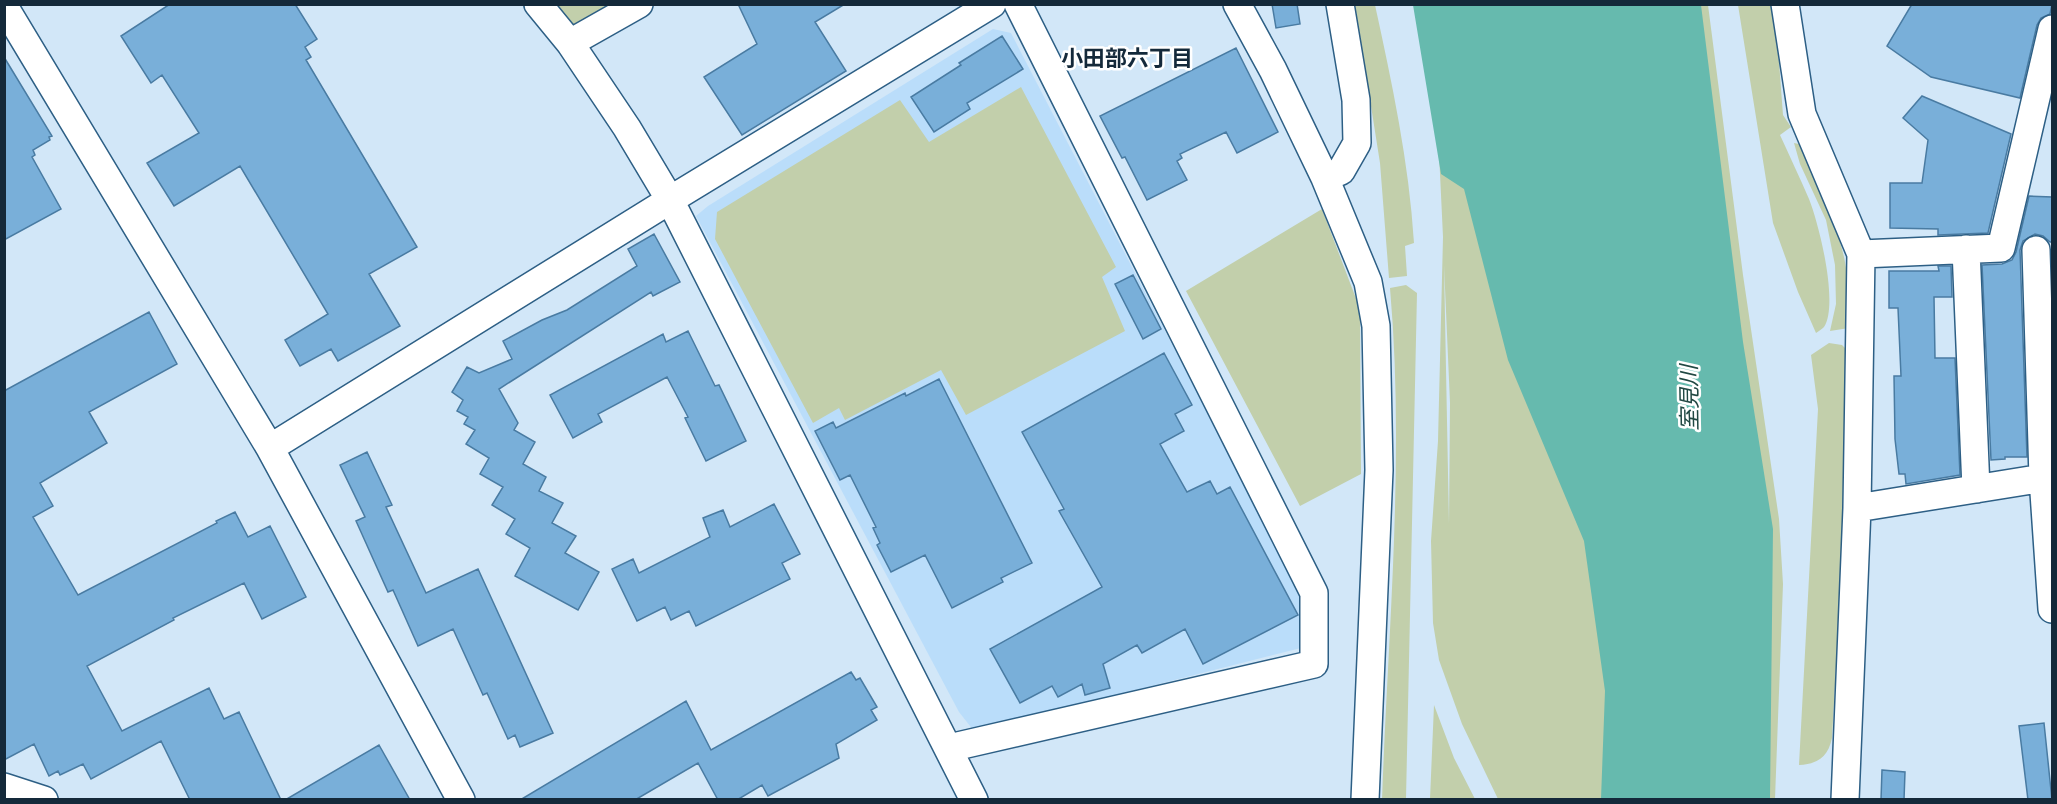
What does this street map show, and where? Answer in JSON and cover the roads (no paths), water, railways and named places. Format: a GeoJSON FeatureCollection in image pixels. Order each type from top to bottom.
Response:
{"type":"FeatureCollection","features":[{"type":"Feature","properties":{"kind":"street"},"geometry":{"type":"LineString","coordinates":[[538,4],[570,43],[627,128],[670,200],[974,800]]}},
{"type":"Feature","properties":{"kind":"street"},"geometry":{"type":"LineString","coordinates":[[570,43],[639,4]]}},
{"type":"Feature","properties":{"kind":"street"},"geometry":{"type":"LineString","coordinates":[[270,448],[992,4]]}},
{"type":"Feature","properties":{"kind":"street"},"geometry":{"type":"LineString","coordinates":[[949,748],[1314,664],[1314,593],[1018,4]]}},
{"type":"Feature","properties":{"kind":"street"},"geometry":{"type":"LineString","coordinates":[[1237,4],[1273,70],[1325,178],[1368,282],[1376,326],[1379,470],[1365,800]]}},
{"type":"Feature","properties":{"kind":"street"},"geometry":{"type":"LineString","coordinates":[[1325,178],[1341,171],[1356,143],[1356,100],[1340,4]]}},
{"type":"Feature","properties":{"kind":"street"},"geometry":{"type":"LineString","coordinates":[[1785,4],[1802,114],[1861,254],[1857,508],[1845,800]]}},
{"type":"Feature","properties":{"kind":"street"},"geometry":{"type":"LineString","coordinates":[[7,15],[270,448],[461,800]]}},
{"type":"Feature","properties":{"kind":"street"},"geometry":{"type":"LineString","coordinates":[[2001,248],[2045,100],[2052,29]]}},
{"type":"Feature","properties":{"kind":"street"},"geometry":{"type":"LineString","coordinates":[[1861,254],[2001,248],[2044,250],[2043,478],[2052,609]]}},
{"type":"Feature","properties":{"kind":"street"},"geometry":{"type":"LineString","coordinates":[[1966,249],[1976,489]]}},
{"type":"Feature","properties":{"kind":"street"},"geometry":{"type":"LineString","coordinates":[[1857,508],[2043,478]]}},
{"type":"Feature","properties":{"kind":"street"},"geometry":{"type":"LineString","coordinates":[[4,787],[44,800]]}},
{"type":"Feature","properties":{"kind":"water","name":"室見川"},"geometry":{"type":"Polygon","coordinates":[[[1413,5],[1701,5],[1743,342],[1773,529],[1770,799],[1601,799],[1605,691],[1584,541],[1508,360],[1464,189],[1441,174],[1413,5]]]}},
{"type":"Feature","properties":{"kind":"district","name":"小田部六丁目"},"geometry":{"type":"Point","coordinates":[1127,58]}}]}
